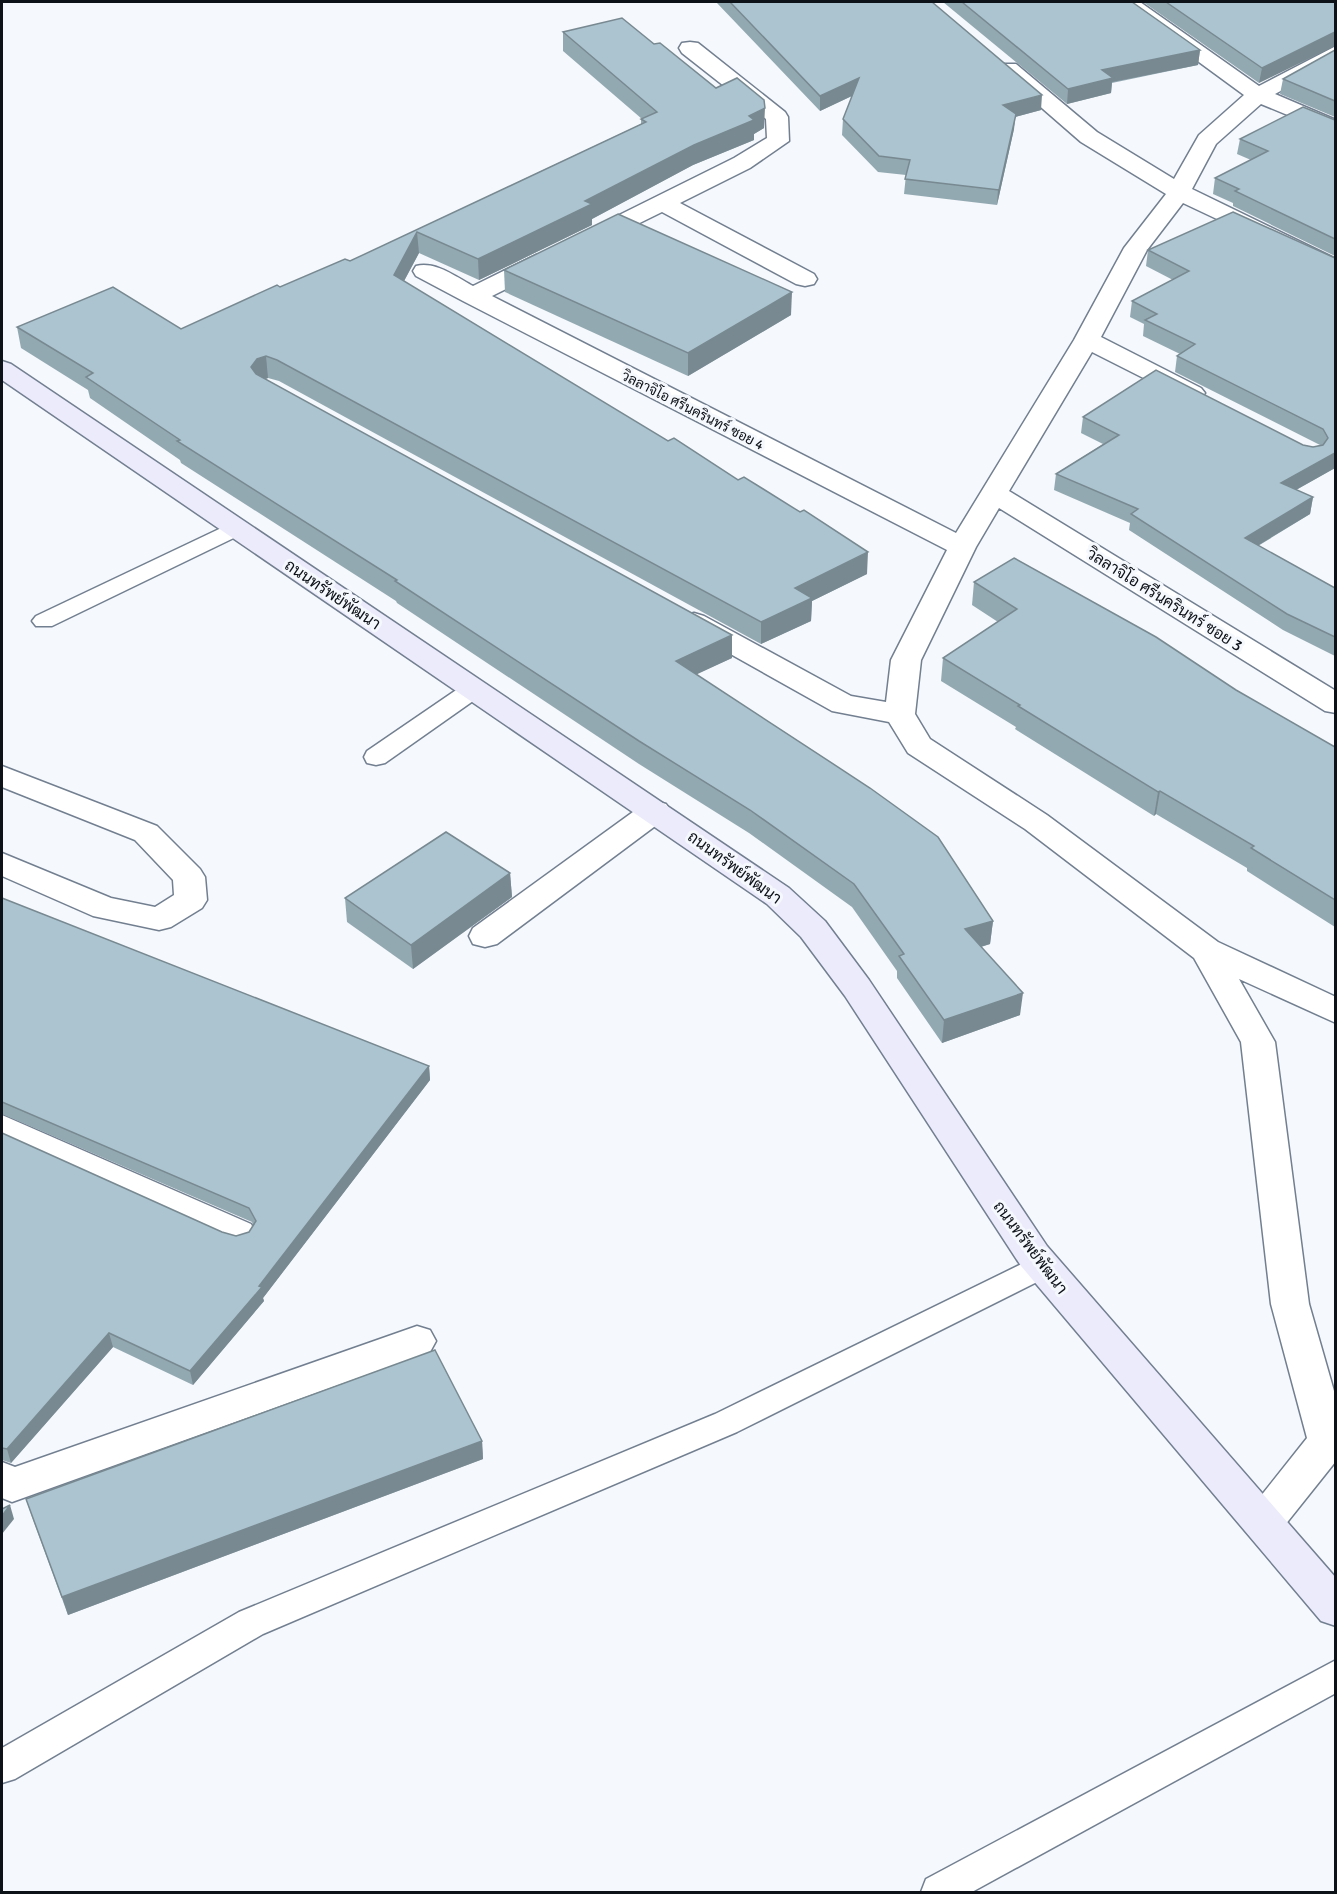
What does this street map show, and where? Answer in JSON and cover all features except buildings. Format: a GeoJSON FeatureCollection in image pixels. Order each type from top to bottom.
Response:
{"type":"FeatureCollection","features":[{"type":"Feature","properties":{"kind":"street"},"geometry":{"type":"LineString","coordinates":[[1127,2],[1258,96],[1335,128]]}},
{"type":"Feature","properties":{"kind":"street"},"geometry":{"type":"LineString","coordinates":[[471,297],[742,164],[778,141],[777,117],[690,48]]}},
{"type":"Feature","properties":{"kind":"street"},"geometry":{"type":"LineString","coordinates":[[1335,52],[1258,96],[1208,140],[1179,192],[1136,248],[1087,340],[962,547],[906,660],[900,714],[919,746],[1036,822],[1206,950],[1335,1011]]}},
{"type":"Feature","properties":{"kind":"street"},"geometry":{"type":"LineString","coordinates":[[990,54],[1089,137],[1179,192],[1335,268]]}},
{"type":"Feature","properties":{"kind":"street"},"geometry":{"type":"LineString","coordinates":[[663,203],[805,279]]}},
{"type":"Feature","properties":{"kind":"street","name":"วิลลาจิโอ ศรีนครินทร์ ซอย 4"},"geometry":{"type":"LineString","coordinates":[[425,271],[471,297],[962,547]]}},
{"type":"Feature","properties":{"kind":"street"},"geometry":{"type":"LineString","coordinates":[[1087,340],[1214,404]]}},
{"type":"Feature","properties":{"kind":"street","name":"ถนนทรัพย์พัฒนา"},"geometry":{"type":"LineString","coordinates":[[2,369],[778,896],[813,929],[857,988],[925,1094],[1042,1266],[1335,1608]]}},
{"type":"Feature","properties":{"kind":"street","name":"วิลลาจิโอ ศรีนครินทร์ ซอย 3"},"geometry":{"type":"LineString","coordinates":[[994,493],[1335,704]]}},
{"type":"Feature","properties":{"kind":"street"},"geometry":{"type":"LineString","coordinates":[[676,612],[843,704],[900,714]]}},
{"type":"Feature","properties":{"kind":"street"},"geometry":{"type":"LineString","coordinates":[[2,776],[146,833],[189,877],[192,900],[159,919],[104,908],[2,864]]}},
{"type":"Feature","properties":{"kind":"street"},"geometry":{"type":"LineString","coordinates":[[485,936],[655,811]]}},
{"type":"Feature","properties":{"kind":"street"},"geometry":{"type":"LineString","coordinates":[[1206,950],[1258,1042],[1290,1304],[1328,1441],[1263,1523]]}},
{"type":"Feature","properties":{"kind":"street"},"geometry":{"type":"LineString","coordinates":[[2,1128],[238,1234]]}},
{"type":"Feature","properties":{"kind":"street"},"geometry":{"type":"LineString","coordinates":[[2,1479],[12,1485],[417,1341]]}},
{"type":"Feature","properties":{"kind":"lane"},"geometry":{"type":"LineString","coordinates":[[44,621],[236,528]]}},
{"type":"Feature","properties":{"kind":"lane"},"geometry":{"type":"LineString","coordinates":[[376,757],[474,689]]}},
{"type":"Feature","properties":{"kind":"lane"},"geometry":{"type":"LineString","coordinates":[[2,1767],[251,1623],[726,1423],[1042,1266]]}},
{"type":"Feature","properties":{"kind":"lane"},"geometry":{"type":"LineString","coordinates":[[939,1891],[1335,1675]]}}]}
